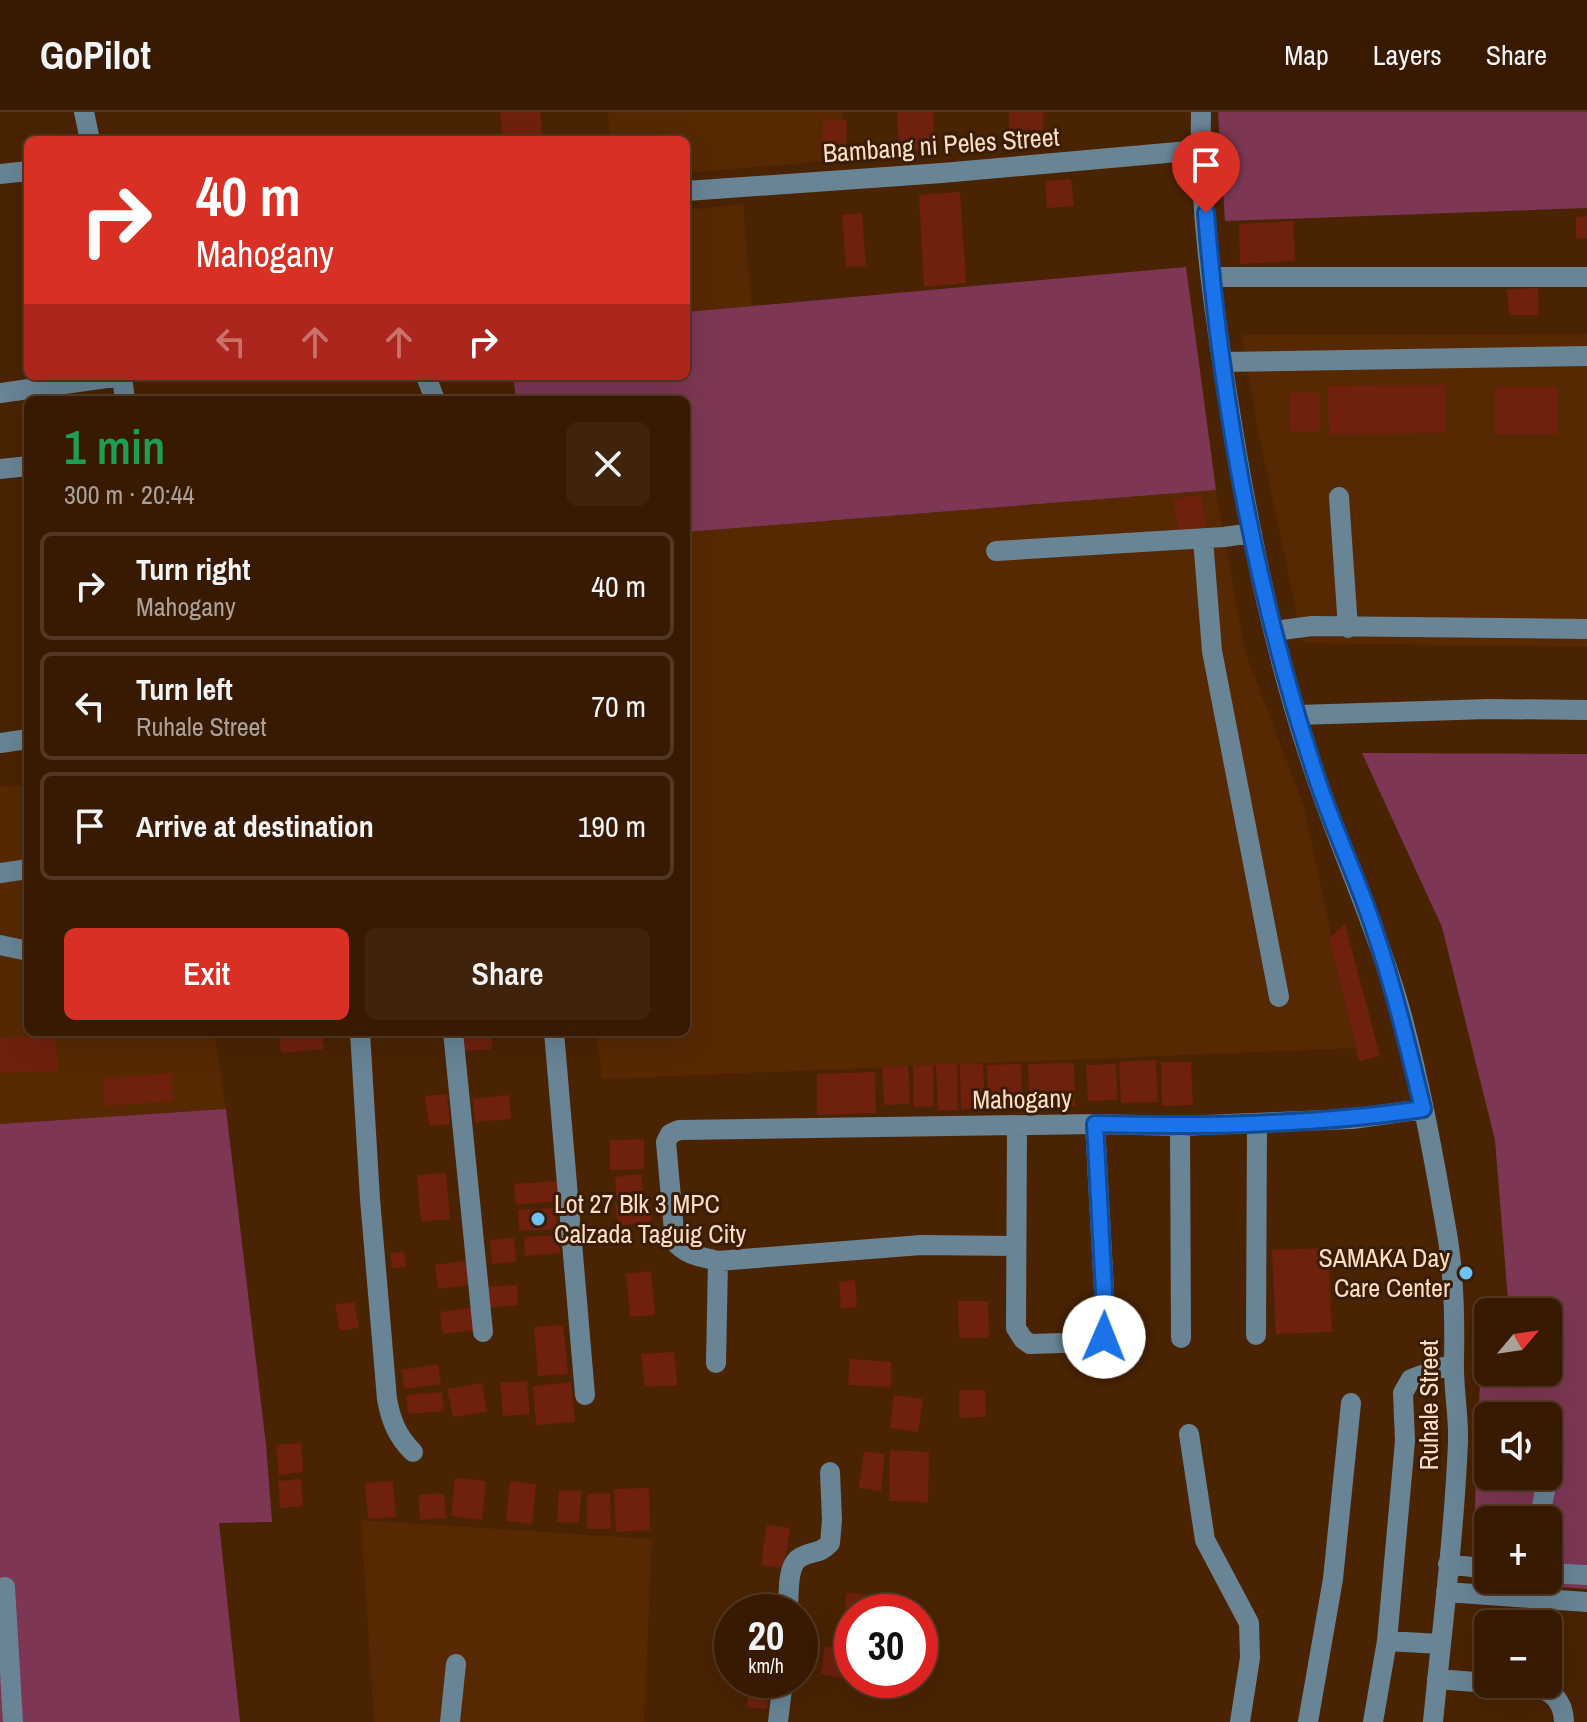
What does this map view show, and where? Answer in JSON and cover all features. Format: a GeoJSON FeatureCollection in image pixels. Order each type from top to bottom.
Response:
{"type":"FeatureCollection","features":[{"type":"Feature","properties":{"kind":"street"},"geometry":{"type":"LineString","coordinates":[[84,112],[89,136]]}},
{"type":"Feature","properties":{"kind":"street","name":"Ruhale Street"},"geometry":{"type":"LineString","coordinates":[[1201,112],[1200,150],[1211,277],[1222,362],[1252,533],[1274,631],[1316,777],[1399,1004],[1447,1233],[1456,1328],[1454,1363],[1458,1440],[1433,1722]]}},
{"type":"Feature","properties":{"kind":"street","name":"Bambang ni Peles Street"},"geometry":{"type":"LineString","coordinates":[[690,191],[1200,150]]}},
{"type":"Feature","properties":{"kind":"street"},"geometry":{"type":"LineString","coordinates":[[0,174],[24,171]]}},
{"type":"Feature","properties":{"kind":"street"},"geometry":{"type":"LineString","coordinates":[[1211,277],[1587,277]]}},
{"type":"Feature","properties":{"kind":"street"},"geometry":{"type":"LineString","coordinates":[[1222,362],[1587,356]]}},
{"type":"Feature","properties":{"kind":"street"},"geometry":{"type":"LineString","coordinates":[[0,393],[93,380]]}},
{"type":"Feature","properties":{"kind":"street"},"geometry":{"type":"LineString","coordinates":[[0,469],[24,466]]}},
{"type":"Feature","properties":{"kind":"street"},"geometry":{"type":"LineString","coordinates":[[1339,497],[1348,628]]}},
{"type":"Feature","properties":{"kind":"street"},"geometry":{"type":"LineString","coordinates":[[996,551],[1203,539],[1252,533]]}},
{"type":"Feature","properties":{"kind":"street"},"geometry":{"type":"LineString","coordinates":[[1203,539],[1212,651],[1279,997]]}},
{"type":"Feature","properties":{"kind":"street"},"geometry":{"type":"LineString","coordinates":[[1274,631],[1312,626],[1587,629]]}},
{"type":"Feature","properties":{"kind":"street"},"geometry":{"type":"LineString","coordinates":[[1298,715],[1489,709],[1587,710]]}},
{"type":"Feature","properties":{"kind":"street"},"geometry":{"type":"LineString","coordinates":[[0,743],[24,740]]}},
{"type":"Feature","properties":{"kind":"street"},"geometry":{"type":"LineString","coordinates":[[0,873],[24,870]]}},
{"type":"Feature","properties":{"kind":"street"},"geometry":{"type":"LineString","coordinates":[[0,945],[24,950]]}},
{"type":"Feature","properties":{"kind":"street"},"geometry":{"type":"LineString","coordinates":[[360,1036],[387,1399],[391,1421],[401,1440],[413,1452]]}},
{"type":"Feature","properties":{"kind":"street"},"geometry":{"type":"LineString","coordinates":[[453,1036],[483,1332]]}},
{"type":"Feature","properties":{"kind":"street"},"geometry":{"type":"LineString","coordinates":[[554,1036],[585,1395]]}},
{"type":"Feature","properties":{"kind":"street","name":"Mahogany"},"geometry":{"type":"LineString","coordinates":[[718,1261],[682,1250],[675,1242],[666,1142],[670,1134],[679,1130],[1095,1124],[1180,1126],[1352,1119],[1423,1109]]}},
{"type":"Feature","properties":{"kind":"street"},"geometry":{"type":"LineString","coordinates":[[1256,1335],[1257,1123]]}},
{"type":"Feature","properties":{"kind":"street"},"geometry":{"type":"LineString","coordinates":[[1017,1126],[1016,1328],[1030,1344],[1096,1342],[1104,1337],[1095,1124]]}},
{"type":"Feature","properties":{"kind":"street"},"geometry":{"type":"LineString","coordinates":[[1180,1126],[1181,1338]]}},
{"type":"Feature","properties":{"kind":"street"},"geometry":{"type":"LineString","coordinates":[[716,1363],[718,1261],[921,1245],[1015,1246]]}},
{"type":"Feature","properties":{"kind":"street"},"geometry":{"type":"LineString","coordinates":[[1373,1722],[1387,1641],[1405,1441],[1403,1393],[1411,1379],[1454,1363]]}},
{"type":"Feature","properties":{"kind":"street"},"geometry":{"type":"LineString","coordinates":[[1308,1722],[1333,1579],[1351,1403]]}},
{"type":"Feature","properties":{"kind":"street"},"geometry":{"type":"LineString","coordinates":[[1189,1434],[1205,1540],[1249,1623],[1250,1658],[1240,1722]]}},
{"type":"Feature","properties":{"kind":"street"},"geometry":{"type":"LineString","coordinates":[[789,1594],[791,1574],[797,1560],[821,1552],[830,1543],[830,1472]]}},
{"type":"Feature","properties":{"kind":"street"},"geometry":{"type":"LineString","coordinates":[[1448,1564],[1474,1567]]}},
{"type":"Feature","properties":{"kind":"street"},"geometry":{"type":"LineString","coordinates":[[1562,1574],[1587,1575]]}},
{"type":"Feature","properties":{"kind":"street"},"geometry":{"type":"LineString","coordinates":[[5,1587],[13,1722]]}},
{"type":"Feature","properties":{"kind":"street"},"geometry":{"type":"LineString","coordinates":[[1446,1592],[1587,1602]]}},
{"type":"Feature","properties":{"kind":"street"},"geometry":{"type":"LineString","coordinates":[[1387,1641],[1441,1644]]}},
{"type":"Feature","properties":{"kind":"street"},"geometry":{"type":"LineString","coordinates":[[450,1722],[456,1664]]}},
{"type":"Feature","properties":{"kind":"street"},"geometry":{"type":"LineString","coordinates":[[1437,1679],[1474,1682]]}},
{"type":"Feature","properties":{"kind":"street"},"geometry":{"type":"LineString","coordinates":[[778,1722],[781,1698]]}},
{"type":"Feature","properties":{"kind":"street"},"geometry":{"type":"LineString","coordinates":[[1554,1698],[1564,1709],[1564,1722]]}},
{"type":"Feature","properties":{"kind":"shaded area"},"geometry":{"type":"Polygon","coordinates":[[[608,112],[843,112],[848,159],[690,173],[690,136],[610,136],[608,112]]]}},
{"type":"Feature","properties":{"kind":"shaded area"},"geometry":{"type":"Polygon","coordinates":[[[1218,112],[1587,112],[1587,208],[1225,221],[1218,112]]]}},
{"type":"Feature","properties":{"kind":"shaded area"},"geometry":{"type":"Polygon","coordinates":[[[743,204],[752,306],[690,312],[690,210],[743,204]]]}},
{"type":"Feature","properties":{"kind":"shaded area"},"geometry":{"type":"Polygon","coordinates":[[[1186,267],[1216,490],[690,532],[690,396],[516,396],[514,380],[690,380],[690,312],[1186,267]]]}},
{"type":"Feature","properties":{"kind":"shaded area"},"geometry":{"type":"Polygon","coordinates":[[[1587,334],[1587,647],[1303,643],[1259,436],[1242,335],[1587,334]]]}},
{"type":"Feature","properties":{"kind":"shaded area"},"geometry":{"type":"Polygon","coordinates":[[[1216,490],[1245,651],[1304,807],[1355,1048],[602,1079],[597,1036],[690,1036],[690,532],[1216,490]]]}},
{"type":"Feature","properties":{"kind":"shaded area"},"geometry":{"type":"Polygon","coordinates":[[[1362,753],[1587,754],[1587,1589],[1562,1587],[1562,1506],[1475,1506],[1476,1490],[1562,1490],[1562,1402],[1479,1402],[1480,1386],[1562,1386],[1562,1298],[1508,1298],[1495,1140],[1442,927],[1362,753]]]}},
{"type":"Feature","properties":{"kind":"shaded area"},"geometry":{"type":"Polygon","coordinates":[[[24,785],[24,1036],[215,1036],[226,1109],[0,1124],[0,786],[24,785]]]}},
{"type":"Feature","properties":{"kind":"shaded area"},"geometry":{"type":"Polygon","coordinates":[[[226,1109],[266,1445],[272,1522],[219,1523],[240,1722],[0,1722],[0,1124],[226,1109]]]}},
{"type":"Feature","properties":{"kind":"shaded area"},"geometry":{"type":"Polygon","coordinates":[[[361,1520],[652,1539],[644,1722],[374,1722],[361,1520]]]}},
{"type":"Feature","properties":{"kind":"shaded area"},"geometry":{"type":"Polygon","coordinates":[[[1474,1531],[1474,1581],[1472,1581],[1474,1531]]]}},
{"type":"Feature","properties":{"kind":"building"},"geometry":{"type":"Polygon","coordinates":[[[500,112],[540,112],[543,136],[503,136],[500,112]]]}},
{"type":"Feature","properties":{"kind":"building"},"geometry":{"type":"Polygon","coordinates":[[[897,112],[933,112],[934,149],[899,151],[897,112]]]}},
{"type":"Feature","properties":{"kind":"building"},"geometry":{"type":"Polygon","coordinates":[[[1009,112],[1043,112],[1043,130],[1009,129],[1009,112]]]}},
{"type":"Feature","properties":{"kind":"building"},"geometry":{"type":"Polygon","coordinates":[[[823,119],[847,120],[846,153],[822,153],[823,119]]]}},
{"type":"Feature","properties":{"kind":"building"},"geometry":{"type":"Polygon","coordinates":[[[1071,179],[1074,206],[1047,208],[1045,181],[1071,179]]]}},
{"type":"Feature","properties":{"kind":"building"},"geometry":{"type":"Polygon","coordinates":[[[960,192],[966,283],[924,287],[919,195],[960,192]]]}},
{"type":"Feature","properties":{"kind":"building"},"geometry":{"type":"Polygon","coordinates":[[[862,213],[866,266],[846,267],[842,215],[862,213]]]}},
{"type":"Feature","properties":{"kind":"building"},"geometry":{"type":"Polygon","coordinates":[[[1587,216],[1587,238],[1576,238],[1576,217],[1587,216]]]}},
{"type":"Feature","properties":{"kind":"building"},"geometry":{"type":"Polygon","coordinates":[[[1293,221],[1295,261],[1240,264],[1239,224],[1293,221]]]}},
{"type":"Feature","properties":{"kind":"building"},"geometry":{"type":"Polygon","coordinates":[[[1538,288],[1539,315],[1509,315],[1507,289],[1538,288]]]}},
{"type":"Feature","properties":{"kind":"building"},"geometry":{"type":"Polygon","coordinates":[[[1445,385],[1445,433],[1329,434],[1328,386],[1445,385]]]}},
{"type":"Feature","properties":{"kind":"building"},"geometry":{"type":"Polygon","coordinates":[[[1495,387],[1557,387],[1557,434],[1495,434],[1495,387]]]}},
{"type":"Feature","properties":{"kind":"building"},"geometry":{"type":"Polygon","coordinates":[[[1290,393],[1320,393],[1320,431],[1289,431],[1290,393]]]}},
{"type":"Feature","properties":{"kind":"building"},"geometry":{"type":"Polygon","coordinates":[[[1201,495],[1207,532],[1179,537],[1173,499],[1201,495]]]}},
{"type":"Feature","properties":{"kind":"building"},"geometry":{"type":"Polygon","coordinates":[[[1345,924],[1380,1056],[1359,1061],[1329,938],[1345,924]]]}},
{"type":"Feature","properties":{"kind":"building"},"geometry":{"type":"Polygon","coordinates":[[[56,1036],[58,1071],[0,1073],[0,1038],[56,1036]]]}},
{"type":"Feature","properties":{"kind":"building"},"geometry":{"type":"Polygon","coordinates":[[[279,1036],[322,1036],[324,1049],[281,1053],[279,1036]]]}},
{"type":"Feature","properties":{"kind":"building"},"geometry":{"type":"Polygon","coordinates":[[[462,1036],[491,1036],[492,1049],[464,1051],[462,1036]]]}},
{"type":"Feature","properties":{"kind":"building"},"geometry":{"type":"Polygon","coordinates":[[[1156,1060],[1158,1102],[1121,1103],[1119,1062],[1156,1060]]]}},
{"type":"Feature","properties":{"kind":"building"},"geometry":{"type":"Polygon","coordinates":[[[1161,1062],[1191,1062],[1193,1105],[1162,1106],[1161,1062]]]}},
{"type":"Feature","properties":{"kind":"building"},"geometry":{"type":"Polygon","coordinates":[[[1074,1063],[1075,1106],[1030,1107],[1028,1064],[1074,1063]]]}},
{"type":"Feature","properties":{"kind":"building"},"geometry":{"type":"Polygon","coordinates":[[[936,1064],[957,1064],[958,1110],[938,1110],[936,1064]]]}},
{"type":"Feature","properties":{"kind":"building"},"geometry":{"type":"Polygon","coordinates":[[[960,1064],[983,1064],[985,1108],[961,1109],[960,1064]]]}},
{"type":"Feature","properties":{"kind":"building"},"geometry":{"type":"Polygon","coordinates":[[[1021,1064],[1022,1109],[988,1110],[987,1065],[1021,1064]]]}},
{"type":"Feature","properties":{"kind":"building"},"geometry":{"type":"Polygon","coordinates":[[[1116,1064],[1117,1100],[1088,1101],[1086,1065],[1116,1064]]]}},
{"type":"Feature","properties":{"kind":"building"},"geometry":{"type":"Polygon","coordinates":[[[933,1065],[934,1106],[914,1107],[913,1066],[933,1065]]]}},
{"type":"Feature","properties":{"kind":"building"},"geometry":{"type":"Polygon","coordinates":[[[908,1066],[910,1104],[884,1105],[882,1067],[908,1066]]]}},
{"type":"Feature","properties":{"kind":"building"},"geometry":{"type":"Polygon","coordinates":[[[875,1072],[876,1113],[817,1115],[817,1074],[875,1072]]]}},
{"type":"Feature","properties":{"kind":"building"},"geometry":{"type":"Polygon","coordinates":[[[171,1073],[173,1101],[105,1106],[103,1079],[171,1073]]]}},
{"type":"Feature","properties":{"kind":"building"},"geometry":{"type":"Polygon","coordinates":[[[447,1094],[450,1124],[429,1126],[425,1096],[447,1094]]]}},
{"type":"Feature","properties":{"kind":"building"},"geometry":{"type":"Polygon","coordinates":[[[509,1095],[511,1119],[475,1122],[473,1099],[509,1095]]]}},
{"type":"Feature","properties":{"kind":"building"},"geometry":{"type":"Polygon","coordinates":[[[644,1139],[644,1169],[610,1170],[610,1140],[644,1139]]]}},
{"type":"Feature","properties":{"kind":"building"},"geometry":{"type":"Polygon","coordinates":[[[446,1173],[450,1219],[421,1222],[417,1175],[446,1173]]]}},
{"type":"Feature","properties":{"kind":"building"},"geometry":{"type":"Polygon","coordinates":[[[641,1174],[644,1198],[617,1201],[615,1177],[641,1174]]]}},
{"type":"Feature","properties":{"kind":"building"},"geometry":{"type":"Polygon","coordinates":[[[557,1181],[559,1201],[516,1205],[514,1184],[557,1181]]]}},
{"type":"Feature","properties":{"kind":"building"},"geometry":{"type":"Polygon","coordinates":[[[649,1200],[652,1221],[618,1226],[615,1204],[649,1200]]]}},
{"type":"Feature","properties":{"kind":"building","name":"Lot 27 Blk 3 MPC Calzada Taguig City"},"geometry":{"type":"Polygon","coordinates":[[[556,1208],[557,1229],[519,1231],[518,1210],[556,1208]]]}},
{"type":"Feature","properties":{"kind":"building"},"geometry":{"type":"Polygon","coordinates":[[[558,1235],[560,1253],[525,1256],[524,1237],[558,1235]]]}},
{"type":"Feature","properties":{"kind":"building"},"geometry":{"type":"Polygon","coordinates":[[[514,1238],[516,1262],[492,1264],[490,1240],[514,1238]]]}},
{"type":"Feature","properties":{"kind":"building"},"geometry":{"type":"Polygon","coordinates":[[[1328,1248],[1332,1332],[1276,1334],[1272,1250],[1328,1248]]]}},
{"type":"Feature","properties":{"kind":"building"},"geometry":{"type":"Polygon","coordinates":[[[404,1252],[406,1267],[392,1268],[390,1253],[404,1252]]]}},
{"type":"Feature","properties":{"kind":"building"},"geometry":{"type":"Polygon","coordinates":[[[471,1260],[474,1284],[438,1289],[435,1265],[471,1260]]]}},
{"type":"Feature","properties":{"kind":"building"},"geometry":{"type":"Polygon","coordinates":[[[651,1271],[655,1315],[630,1317],[626,1274],[651,1271]]]}},
{"type":"Feature","properties":{"kind":"building"},"geometry":{"type":"Polygon","coordinates":[[[855,1280],[857,1307],[841,1308],[839,1282],[855,1280]]]}},
{"type":"Feature","properties":{"kind":"building"},"geometry":{"type":"Polygon","coordinates":[[[517,1285],[518,1305],[488,1308],[486,1287],[517,1285]]]}},
{"type":"Feature","properties":{"kind":"building"},"geometry":{"type":"Polygon","coordinates":[[[958,1301],[988,1301],[989,1338],[959,1338],[958,1301]]]}},
{"type":"Feature","properties":{"kind":"building"},"geometry":{"type":"Polygon","coordinates":[[[354,1302],[359,1328],[340,1331],[335,1305],[354,1302]]]}},
{"type":"Feature","properties":{"kind":"building"},"geometry":{"type":"Polygon","coordinates":[[[471,1308],[474,1330],[443,1334],[440,1312],[471,1308]]]}},
{"type":"Feature","properties":{"kind":"building"},"geometry":{"type":"Polygon","coordinates":[[[563,1325],[568,1374],[538,1376],[534,1327],[563,1325]]]}},
{"type":"Feature","properties":{"kind":"building"},"geometry":{"type":"Polygon","coordinates":[[[674,1352],[677,1385],[645,1387],[641,1354],[674,1352]]]}},
{"type":"Feature","properties":{"kind":"building"},"geometry":{"type":"Polygon","coordinates":[[[850,1359],[891,1362],[891,1387],[848,1385],[850,1359]]]}},
{"type":"Feature","properties":{"kind":"building"},"geometry":{"type":"Polygon","coordinates":[[[438,1364],[441,1384],[404,1389],[402,1370],[438,1364]]]}},
{"type":"Feature","properties":{"kind":"building"},"geometry":{"type":"Polygon","coordinates":[[[527,1381],[530,1414],[503,1416],[500,1383],[527,1381]]]}},
{"type":"Feature","properties":{"kind":"building"},"geometry":{"type":"Polygon","coordinates":[[[571,1382],[575,1422],[536,1425],[533,1386],[571,1382]]]}},
{"type":"Feature","properties":{"kind":"building"},"geometry":{"type":"Polygon","coordinates":[[[482,1383],[487,1411],[453,1417],[447,1389],[482,1383]]]}},
{"type":"Feature","properties":{"kind":"building"},"geometry":{"type":"Polygon","coordinates":[[[959,1390],[985,1390],[986,1417],[959,1418],[959,1390]]]}},
{"type":"Feature","properties":{"kind":"building"},"geometry":{"type":"Polygon","coordinates":[[[442,1392],[444,1411],[408,1414],[406,1395],[442,1392]]]}},
{"type":"Feature","properties":{"kind":"building"},"geometry":{"type":"Polygon","coordinates":[[[894,1395],[923,1399],[918,1432],[890,1428],[894,1395]]]}},
{"type":"Feature","properties":{"kind":"building"},"geometry":{"type":"Polygon","coordinates":[[[301,1443],[303,1472],[279,1475],[276,1445],[301,1443]]]}},
{"type":"Feature","properties":{"kind":"building"},"geometry":{"type":"Polygon","coordinates":[[[890,1450],[929,1452],[928,1502],[889,1501],[890,1450]]]}},
{"type":"Feature","properties":{"kind":"building"},"geometry":{"type":"Polygon","coordinates":[[[864,1451],[885,1454],[881,1491],[859,1488],[864,1451]]]}},
{"type":"Feature","properties":{"kind":"building"},"geometry":{"type":"Polygon","coordinates":[[[455,1478],[486,1481],[482,1520],[451,1516],[455,1478]]]}},
{"type":"Feature","properties":{"kind":"building"},"geometry":{"type":"Polygon","coordinates":[[[301,1479],[303,1506],[280,1508],[278,1481],[301,1479]]]}},
{"type":"Feature","properties":{"kind":"building"},"geometry":{"type":"Polygon","coordinates":[[[393,1481],[396,1517],[368,1519],[365,1483],[393,1481]]]}},
{"type":"Feature","properties":{"kind":"building"},"geometry":{"type":"Polygon","coordinates":[[[510,1481],[536,1484],[532,1524],[506,1521],[510,1481]]]}},
{"type":"Feature","properties":{"kind":"building"},"geometry":{"type":"Polygon","coordinates":[[[649,1488],[650,1530],[616,1532],[614,1489],[649,1488]]]}},
{"type":"Feature","properties":{"kind":"building"},"geometry":{"type":"Polygon","coordinates":[[[559,1490],[581,1491],[579,1523],[557,1522],[559,1490]]]}},
{"type":"Feature","properties":{"kind":"building"},"geometry":{"type":"Polygon","coordinates":[[[444,1493],[446,1518],[420,1520],[419,1495],[444,1493]]]}},
{"type":"Feature","properties":{"kind":"building"},"geometry":{"type":"Polygon","coordinates":[[[610,1493],[611,1529],[587,1529],[587,1494],[610,1493]]]}},
{"type":"Feature","properties":{"kind":"building"},"geometry":{"type":"Polygon","coordinates":[[[767,1525],[790,1528],[784,1568],[761,1565],[767,1525]]]}},
{"type":"Feature","properties":{"kind":"building"},"geometry":{"type":"Polygon","coordinates":[[[825,1646],[834,1648],[834,1677],[821,1674],[825,1646]]]}},
{"type":"Feature","properties":{"kind":"building"},"geometry":{"type":"Polygon","coordinates":[[[748,1698],[768,1698],[767,1709],[747,1707],[748,1698]]]}},
{"type":"Feature","properties":{"kind":"place","name":"Lot 27 Blk 3 MPC Calzada Taguig City"},"geometry":{"type":"Point","coordinates":[538,1219]}},
{"type":"Feature","properties":{"kind":"place","name":"SAMAKA Day Care Center"},"geometry":{"type":"Point","coordinates":[1466,1273]}},
{"type":"Feature","properties":{"kind":"route"},"geometry":{"type":"LineString","coordinates":[[1104,1337],[1095,1124],[1180,1126],[1289,1122],[1352,1119],[1423,1109],[1399,1004],[1316,777],[1274,631],[1239,468],[1218,334],[1206,213]]}}]}
